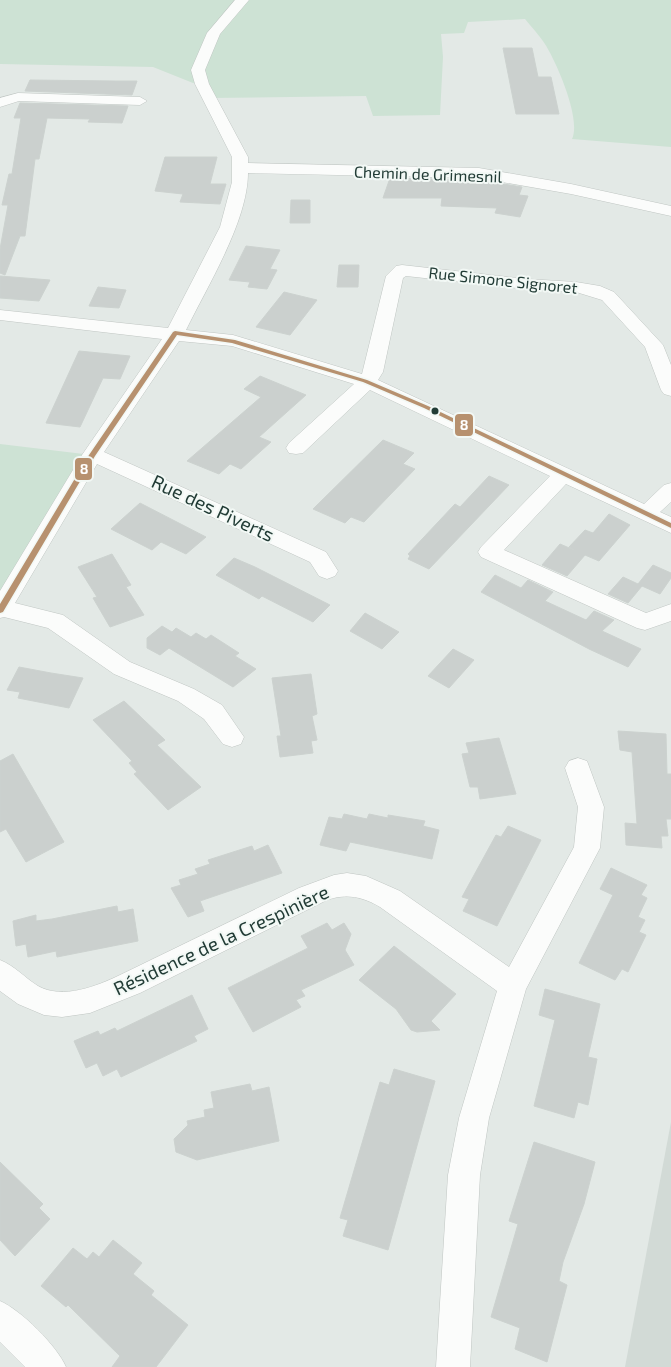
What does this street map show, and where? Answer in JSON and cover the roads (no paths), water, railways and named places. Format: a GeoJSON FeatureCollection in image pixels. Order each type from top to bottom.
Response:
{"type":"FeatureCollection","features":[{"type":"Feature","properties":{"kind":"street"},"geometry":{"type":"LineString","coordinates":[[232,737],[213,712],[186,695],[122,668],[56,621],[1,609],[92,455],[175,333],[228,226],[240,182],[241,168],[236,147],[202,84],[198,70],[214,33],[242,0]]}},
{"type":"Feature","properties":{"kind":"street"},"geometry":{"type":"LineString","coordinates":[[0,103],[18,97],[140,101]]}},
{"type":"Feature","properties":{"kind":"street","name":"Chemin de Grimesnil"},"geometry":{"type":"LineString","coordinates":[[241,168],[479,173],[571,189],[671,211]]}},
{"type":"Feature","properties":{"kind":"street","name":"Rue Simone Signoret"},"geometry":{"type":"LineString","coordinates":[[365,381],[374,372],[395,276],[402,270],[410,270],[526,284],[576,287],[602,292],[654,345],[671,390]]}},
{"type":"Feature","properties":{"kind":"street"},"geometry":{"type":"LineString","coordinates":[[0,315],[175,333],[233,341],[287,356],[365,381],[426,407],[671,526]]}},
{"type":"Feature","properties":{"kind":"street"},"geometry":{"type":"LineString","coordinates":[[296,448],[361,388],[365,381]]}},
{"type":"Feature","properties":{"kind":"street","name":"Rue des Piverts"},"geometry":{"type":"LineString","coordinates":[[92,455],[115,463],[318,557],[326,571]]}},
{"type":"Feature","properties":{"kind":"street"},"geometry":{"type":"LineString","coordinates":[[563,474],[489,552],[645,622],[671,612]]}},
{"type":"Feature","properties":{"kind":"street"},"geometry":{"type":"LineString","coordinates":[[646,514],[671,490]]}},
{"type":"Feature","properties":{"kind":"street"},"geometry":{"type":"LineString","coordinates":[[454,1367],[464,1175],[474,1118],[513,986],[587,848],[591,806],[578,768]]}},
{"type":"Feature","properties":{"kind":"street","name":"Résidence de la Crespinière"},"geometry":{"type":"LineString","coordinates":[[0,973],[20,991],[35,999],[61,1005],[92,1000],[126,986],[296,902],[339,885],[351,885],[373,889],[390,899],[513,986]]}},
{"type":"Feature","properties":{"kind":"street"},"geometry":{"type":"LineString","coordinates":[[0,1318],[49,1367]]}}]}
